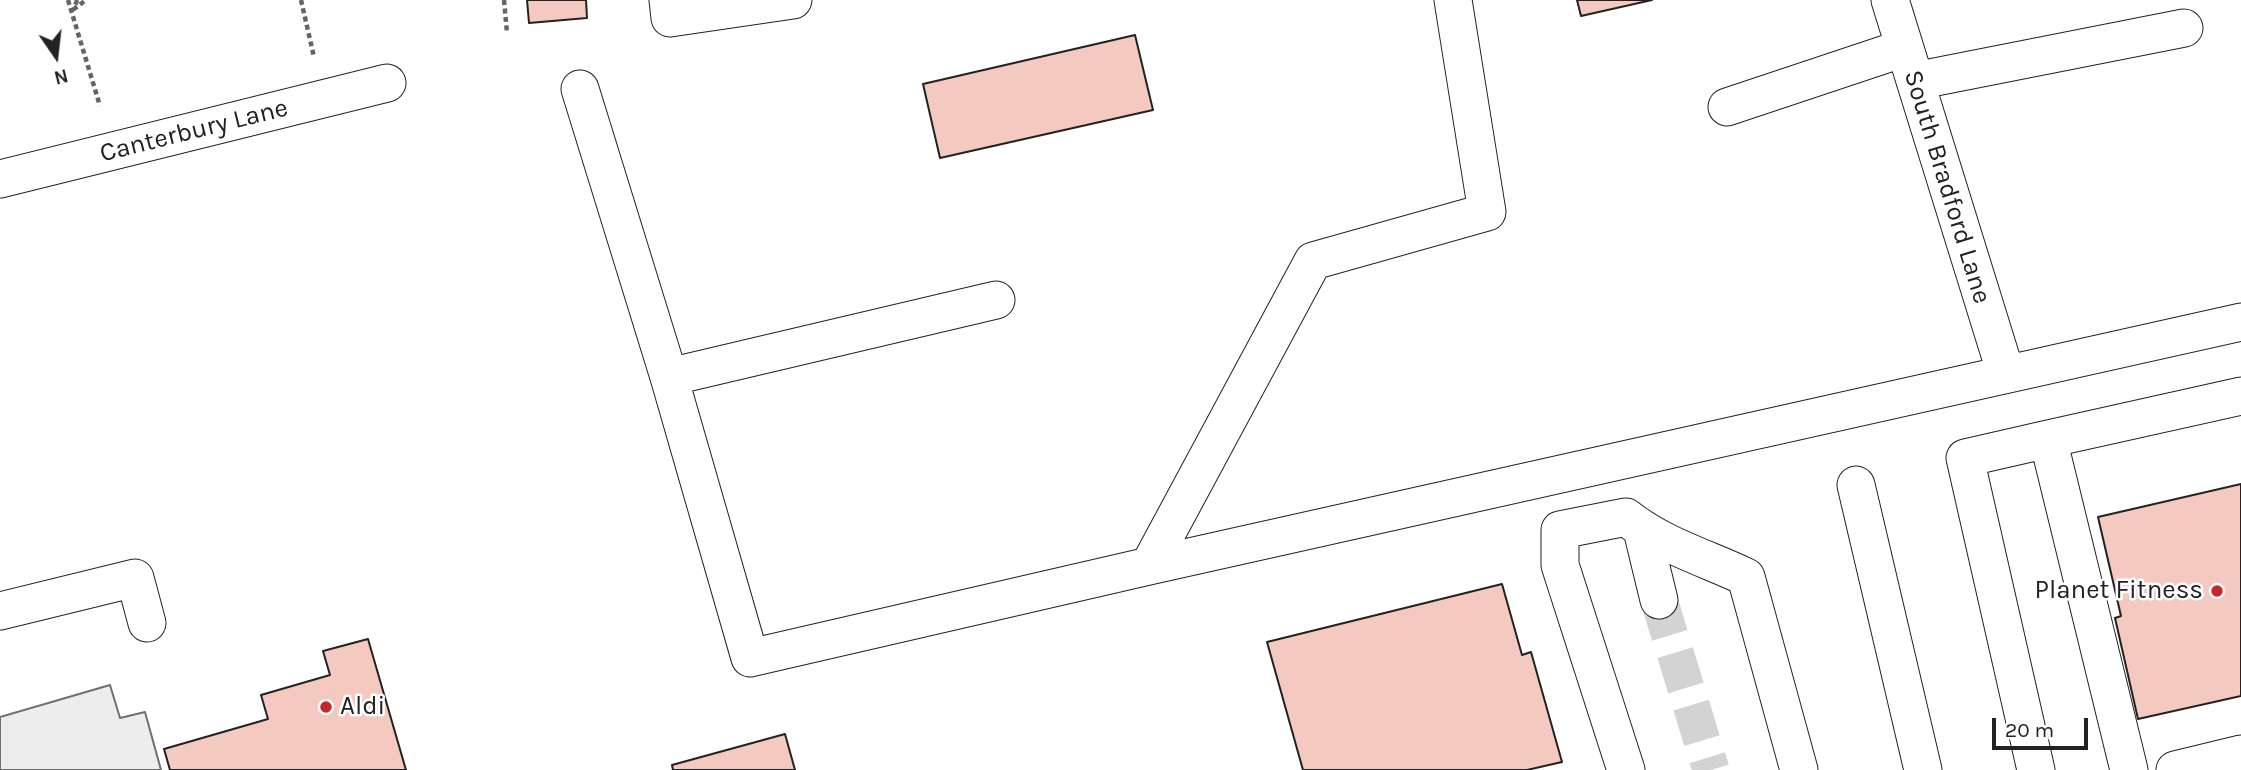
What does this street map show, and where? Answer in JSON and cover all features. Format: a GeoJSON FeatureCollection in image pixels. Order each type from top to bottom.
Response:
{"type":"FeatureCollection","features":[{"type":"Feature","properties":{"kind":"street"},"geometry":{"type":"LineString","coordinates":[[669,9],[792,0]]}},
{"type":"Feature","properties":{"kind":"street"},"geometry":{"type":"LineString","coordinates":[[1149,566],[1313,261],[1487,212],[1453,0]]}},
{"type":"Feature","properties":{"kind":"street","name":"South Bradford Lane"},"geometry":{"type":"LineString","coordinates":[[1889,0],[2006,374]]}},
{"type":"Feature","properties":{"kind":"street"},"geometry":{"type":"LineString","coordinates":[[1727,107],[1910,65],[2185,28]]}},
{"type":"Feature","properties":{"kind":"street","name":"Canterbury Lane"},"geometry":{"type":"LineString","coordinates":[[0,179],[387,83]]}},
{"type":"Feature","properties":{"kind":"street"},"geometry":{"type":"LineString","coordinates":[[580,89],[669,377],[750,658],[2241,322]]}},
{"type":"Feature","properties":{"kind":"street"},"geometry":{"type":"LineString","coordinates":[[669,377],[996,300]]}},
{"type":"Feature","properties":{"kind":"street"},"geometry":{"type":"LineString","coordinates":[[2036,770],[1965,458],[2241,396]]}},
{"type":"Feature","properties":{"kind":"street"},"geometry":{"type":"LineString","coordinates":[[2048,439],[2129,770]]}},
{"type":"Feature","properties":{"kind":"street"},"geometry":{"type":"LineString","coordinates":[[1856,485],[1923,770]]}},
{"type":"Feature","properties":{"kind":"street"},"geometry":{"type":"LineString","coordinates":[[1626,770],[1560,565],[1560,530],[1626,517],[1642,530],[1746,577],[1799,770]]}},
{"type":"Feature","properties":{"kind":"street"},"geometry":{"type":"LineString","coordinates":[[1642,530],[1659,600]]}},
{"type":"Feature","properties":{"kind":"street"},"geometry":{"type":"LineString","coordinates":[[0,611],[135,578],[147,623]]}},
{"type":"Feature","properties":{"kind":"street"},"geometry":{"type":"LineString","coordinates":[[2175,770],[2241,754]]}},
{"type":"Feature","properties":{"kind":"path"},"geometry":{"type":"LineString","coordinates":[[68,0],[100,106]]}},
{"type":"Feature","properties":{"kind":"path"},"geometry":{"type":"LineString","coordinates":[[77,0],[74,9],[86,0]]}},
{"type":"Feature","properties":{"kind":"path"},"geometry":{"type":"LineString","coordinates":[[301,0],[314,57]]}},
{"type":"Feature","properties":{"kind":"path"},"geometry":{"type":"LineString","coordinates":[[504,0],[507,33]]}},
{"type":"Feature","properties":{"kind":"shaded area"},"geometry":{"type":"Polygon","coordinates":[[[110,685],[120,718],[145,712],[161,770],[0,770],[0,717],[110,685]]]}},
{"type":"Feature","properties":{"kind":"building"},"geometry":{"type":"Polygon","coordinates":[[[527,0],[586,0],[587,18],[529,23],[527,0]]]}},
{"type":"Feature","properties":{"kind":"building"},"geometry":{"type":"Polygon","coordinates":[[[1577,0],[1652,0],[1581,16],[1577,0]]]}},
{"type":"Feature","properties":{"kind":"building"},"geometry":{"type":"Polygon","coordinates":[[[1135,35],[1153,110],[940,158],[923,84],[1135,35]]]}},
{"type":"Feature","properties":{"kind":"building"},"geometry":{"type":"Polygon","coordinates":[[[2241,484],[2241,696],[2138,719],[2115,618],[2121,616],[2098,517],[2241,484]]]}},
{"type":"Feature","properties":{"kind":"building"},"geometry":{"type":"Polygon","coordinates":[[[1502,584],[1522,655],[1531,652],[1562,762],[1527,770],[1303,770],[1267,642],[1502,584]]]}},
{"type":"Feature","properties":{"kind":"building","name":"Aldi"},"geometry":{"type":"Polygon","coordinates":[[[368,639],[406,770],[170,770],[164,749],[268,719],[261,695],[330,675],[323,651],[368,639]]]}},
{"type":"Feature","properties":{"kind":"building"},"geometry":{"type":"Polygon","coordinates":[[[785,734],[795,770],[673,770],[672,765],[785,734]]]}},
{"type":"Feature","properties":{"kind":"tunnel"},"geometry":{"type":"LineString","coordinates":[[1659,600],[1711,770]]}},
{"type":"Feature","properties":{"kind":"place","name":"Planet Fitness"},"geometry":{"type":"Point","coordinates":[2217,591]}},
{"type":"Feature","properties":{"kind":"place","name":"Aldi"},"geometry":{"type":"Point","coordinates":[326,707]}}]}
